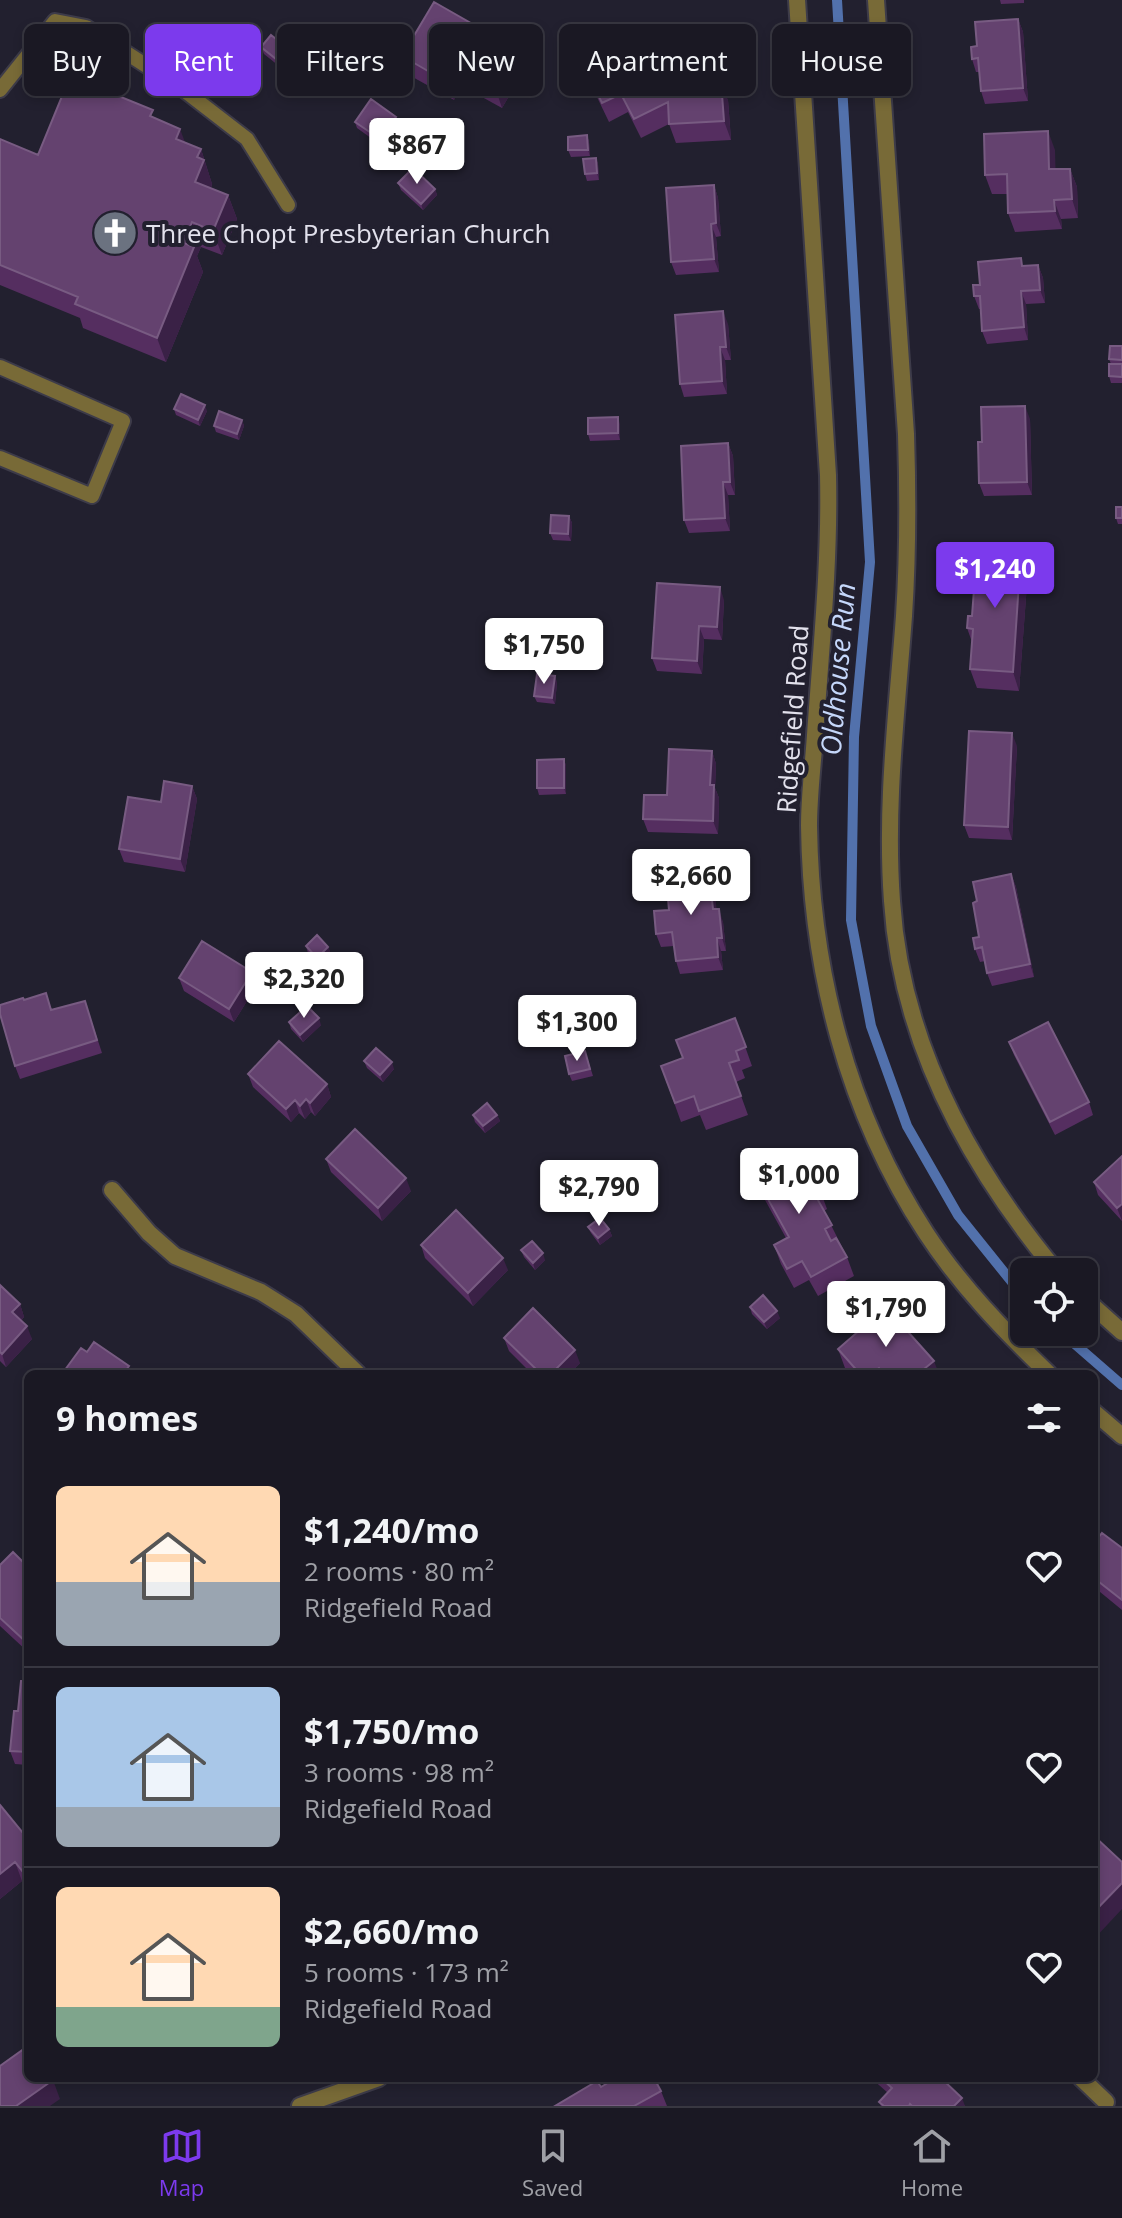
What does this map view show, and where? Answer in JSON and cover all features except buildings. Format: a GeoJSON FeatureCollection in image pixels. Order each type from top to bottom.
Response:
{"type":"FeatureCollection","features":[{"type":"Feature","properties":{"kind":"street","name":"Ridgefield Road"},"geometry":{"type":"LineString","coordinates":[[797,0],[829,526],[809,823],[813,914],[831,1014],[849,1076],[870,1130],[919,1221],[966,1287],[1009,1336],[1045,1370]]}},
{"type":"Feature","properties":{"kind":"street"},"geometry":{"type":"LineString","coordinates":[[876,0],[906,434],[908,506],[904,615],[891,770],[889,840],[892,904],[904,982],[918,1036],[943,1098],[973,1156],[1009,1212],[1046,1258]]}},
{"type":"Feature","properties":{"kind":"street"},"geometry":{"type":"LineString","coordinates":[[112,1190],[149,1233],[175,1256],[273,1299],[296,1314],[354,1370]]}},
{"type":"Feature","properties":{"kind":"street"},"geometry":{"type":"LineString","coordinates":[[1098,1311],[1122,1332]]}},
{"type":"Feature","properties":{"kind":"street"},"geometry":{"type":"LineString","coordinates":[[1098,1415],[1122,1436]]}},
{"type":"Feature","properties":{"kind":"street"},"geometry":{"type":"LineString","coordinates":[[300,2106],[368,2082]]}},
{"type":"Feature","properties":{"kind":"street"},"geometry":{"type":"LineString","coordinates":[[1085,2082],[1106,2102]]}},
{"type":"Feature","properties":{"kind":"lane"},"geometry":{"type":"LineString","coordinates":[[0,90],[55,21],[86,27],[181,88],[247,139],[288,205]]}},
{"type":"Feature","properties":{"kind":"lane"},"geometry":{"type":"LineString","coordinates":[[0,367],[123,421],[92,496],[0,458]]}},
{"type":"Feature","properties":{"kind":"waterway","name":"Oldhouse Run"},"geometry":{"type":"LineString","coordinates":[[837,0],[870,562],[854,737],[851,920],[871,1026],[907,1126],[958,1215],[1010,1280]]}},
{"type":"Feature","properties":{"kind":"waterway","name":"Oldhouse Run"},"geometry":{"type":"LineString","coordinates":[[1077,1346],[1122,1385]]}},
{"type":"Feature","properties":{"kind":"place","name":"Three Chopt Presbyterian Church"},"geometry":{"type":"Point","coordinates":[115,233]}}]}
